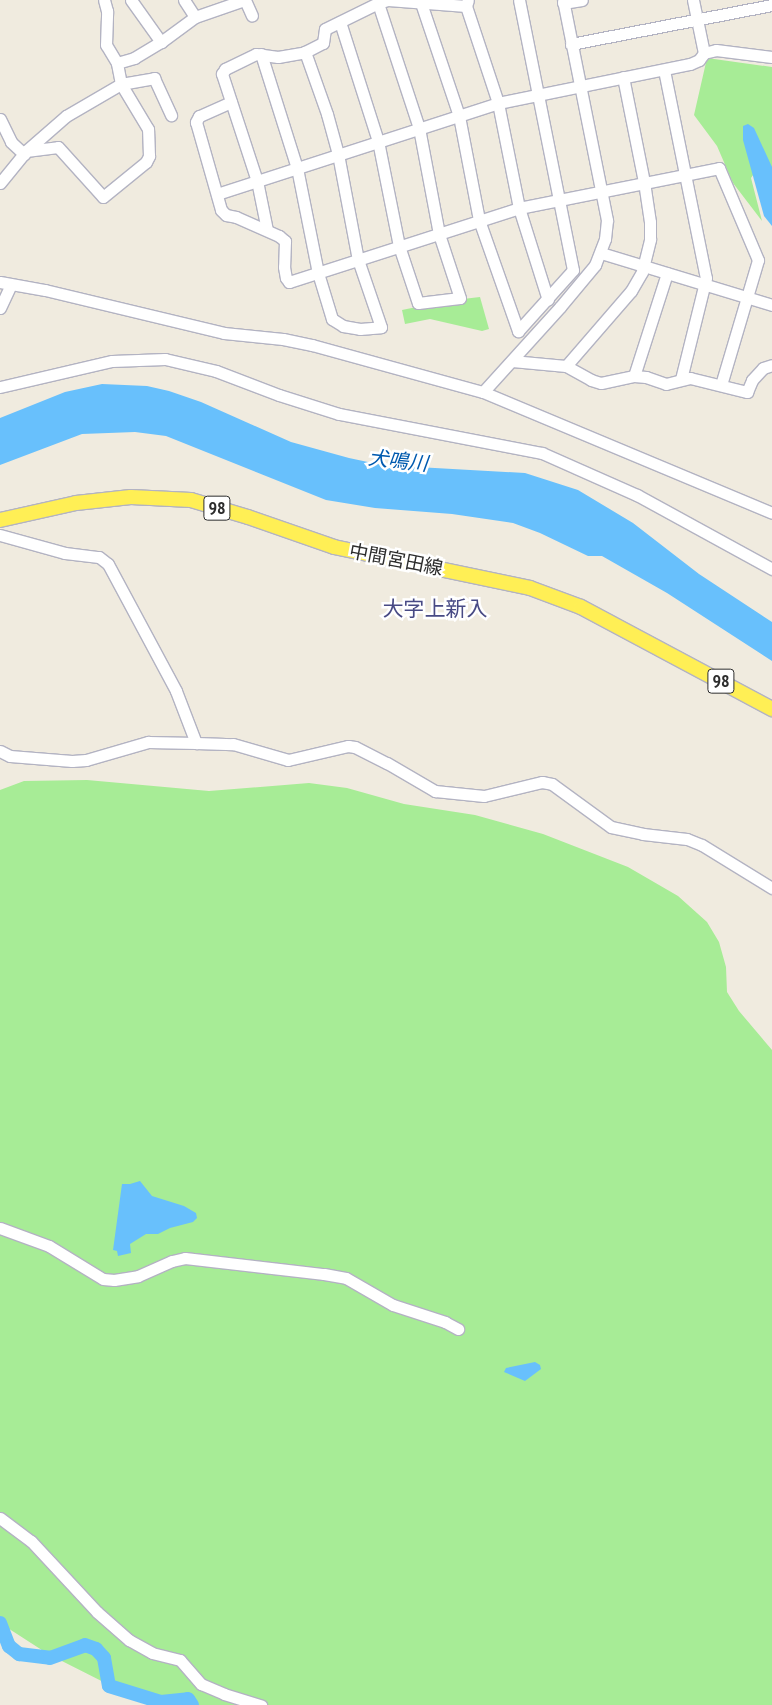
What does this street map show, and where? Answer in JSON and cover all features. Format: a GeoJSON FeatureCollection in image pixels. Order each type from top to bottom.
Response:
{"type":"FeatureCollection","features":[{"type":"Feature","properties":{"kind":"main road","name":"中間宮田線"},"geometry":{"type":"LineString","coordinates":[[0,520],[76,503],[131,497],[191,500],[248,517],[334,547],[530,588],[581,607],[772,709]]}},
{"type":"Feature","properties":{"kind":"street"},"geometry":{"type":"LineString","coordinates":[[0,119],[11,142],[25,153],[58,147],[103,197],[139,168],[148,156],[148,128],[121,84],[118,63],[106,45],[106,11],[104,0]]}},
{"type":"Feature","properties":{"kind":"street"},"geometry":{"type":"LineString","coordinates":[[131,0],[161,42]]}},
{"type":"Feature","properties":{"kind":"street"},"geometry":{"type":"LineString","coordinates":[[184,0],[195,17]]}},
{"type":"Feature","properties":{"kind":"street"},"geometry":{"type":"LineString","coordinates":[[267,230],[257,181],[222,74],[225,69],[256,54],[278,57],[305,52],[323,43],[325,29],[388,0],[421,3],[467,3],[498,103],[519,208],[548,300]]}},
{"type":"Feature","properties":{"kind":"street"},"geometry":{"type":"LineString","coordinates":[[421,3],[458,116],[479,220],[518,331],[548,300],[573,270],[519,0]]}},
{"type":"Feature","properties":{"kind":"street"},"geometry":{"type":"LineString","coordinates":[[484,392],[595,265],[606,239],[607,220],[563,2],[582,0]]}},
{"type":"Feature","properties":{"kind":"street"},"geometry":{"type":"LineString","coordinates":[[693,0],[704,53]]}},
{"type":"Feature","properties":{"kind":"street"},"geometry":{"type":"LineString","coordinates":[[118,63],[134,58],[161,42],[195,17],[238,1],[252,16]]}},
{"type":"Feature","properties":{"kind":"street"},"geometry":{"type":"LineString","coordinates":[[340,22],[378,141],[398,246],[418,303],[460,298],[439,234],[419,128],[378,3]]}},
{"type":"Feature","properties":{"kind":"street"},"geometry":{"type":"LineString","coordinates":[[571,44],[772,5]]}},
{"type":"Feature","properties":{"kind":"street"},"geometry":{"type":"LineString","coordinates":[[217,194],[498,103],[690,64],[699,60],[704,53],[716,50],[772,57]]}},
{"type":"Feature","properties":{"kind":"street"},"geometry":{"type":"LineString","coordinates":[[261,54],[297,168],[318,273],[332,319],[343,326],[360,329],[381,327],[358,260],[338,154],[327,114],[305,52]]}},
{"type":"Feature","properties":{"kind":"street"},"geometry":{"type":"LineString","coordinates":[[664,70],[705,284],[681,379]]}},
{"type":"Feature","properties":{"kind":"street"},"geometry":{"type":"LineString","coordinates":[[0,183],[25,153],[66,116],[121,84],[154,78],[170,115]]}},
{"type":"Feature","properties":{"kind":"street"},"geometry":{"type":"LineString","coordinates":[[566,366],[631,291],[643,267],[650,230],[644,182],[623,78]]}},
{"type":"Feature","properties":{"kind":"street"},"geometry":{"type":"LineString","coordinates":[[231,102],[205,113],[196,122],[222,210],[226,215],[267,230],[285,241],[284,267],[286,278],[290,282],[519,208],[601,190],[719,168],[758,260],[721,385]]}},
{"type":"Feature","properties":{"kind":"street"},"geometry":{"type":"LineString","coordinates":[[601,253],[772,305]]}},
{"type":"Feature","properties":{"kind":"street"},"geometry":{"type":"LineString","coordinates":[[634,376],[667,274]]}},
{"type":"Feature","properties":{"kind":"street"},"geometry":{"type":"LineString","coordinates":[[0,308],[6,283],[224,333],[283,339],[320,346],[484,392],[772,513]]}},
{"type":"Feature","properties":{"kind":"street"},"geometry":{"type":"LineString","coordinates":[[0,387],[112,361],[166,359],[216,371],[279,395],[339,414],[542,453],[637,495],[772,569]]}},
{"type":"Feature","properties":{"kind":"street"},"geometry":{"type":"LineString","coordinates":[[512,361],[566,366],[591,380],[601,383],[634,376],[646,377],[666,384],[690,378],[747,392],[752,380],[763,368],[771,363]]}},
{"type":"Feature","properties":{"kind":"street"},"geometry":{"type":"LineString","coordinates":[[0,535],[65,554],[99,557],[108,564],[176,691],[196,743]]}},
{"type":"Feature","properties":{"kind":"street"},"geometry":{"type":"LineString","coordinates":[[0,751],[10,756],[72,761],[86,760],[148,742],[233,744],[288,760],[348,746],[355,747],[435,791],[448,794],[484,796],[542,782],[552,784],[611,827],[644,834],[687,839],[702,845],[772,888]]}},
{"type":"Feature","properties":{"kind":"street"},"geometry":{"type":"LineString","coordinates":[[0,1228],[49,1246],[103,1279],[114,1280],[138,1276],[172,1261],[185,1258],[324,1274],[346,1278],[393,1305],[458,1328]]}},
{"type":"Feature","properties":{"kind":"street"},"geometry":{"type":"LineString","coordinates":[[0,1518],[31,1541],[97,1612],[128,1640],[152,1653],[180,1660],[201,1684],[224,1694],[261,1705]]}},
{"type":"Feature","properties":{"kind":"green space"},"geometry":{"type":"Polygon","coordinates":[[[707,58],[772,67],[772,172],[763,160],[751,178],[762,221],[733,183],[717,146],[694,115],[707,58]]]}},
{"type":"Feature","properties":{"kind":"green space"},"geometry":{"type":"Polygon","coordinates":[[[480,297],[489,329],[482,331],[430,319],[405,324],[402,310],[446,301],[480,297]]]}},
{"type":"Feature","properties":{"kind":"green space"},"geometry":{"type":"Polygon","coordinates":[[[87,780],[209,791],[309,783],[347,788],[404,804],[475,815],[543,834],[628,867],[678,896],[707,922],[719,942],[726,967],[727,992],[739,1011],[772,1050],[772,1705],[149,1705],[48,1654],[0,1623],[0,790],[24,781],[87,780]]]}},
{"type":"Feature","properties":{"kind":"water"},"geometry":{"type":"Polygon","coordinates":[[[748,124],[754,128],[772,167],[772,226],[764,216],[743,140],[743,126],[748,124]]]}},
{"type":"Feature","properties":{"kind":"water"},"geometry":{"type":"Polygon","coordinates":[[[102,384],[147,386],[169,391],[201,402],[291,442],[349,458],[382,465],[525,473],[578,490],[633,523],[699,574],[772,622],[772,661],[667,593],[602,556],[588,556],[540,533],[513,523],[452,514],[375,508],[326,500],[166,436],[135,432],[82,434],[0,465],[0,418],[65,392],[102,384]]]}},
{"type":"Feature","properties":{"kind":"water"},"geometry":{"type":"Polygon","coordinates":[[[140,1181],[152,1196],[184,1206],[196,1213],[197,1218],[193,1222],[170,1228],[158,1234],[146,1234],[130,1244],[131,1253],[118,1256],[117,1251],[113,1250],[122,1184],[140,1181]]]}},
{"type":"Feature","properties":{"kind":"water"},"geometry":{"type":"Polygon","coordinates":[[[535,1362],[540,1365],[541,1369],[525,1381],[504,1372],[506,1368],[535,1362]]]}},
{"type":"Feature","properties":{"kind":"waterway"},"geometry":{"type":"LineString","coordinates":[[0,1623],[9,1646],[19,1654],[50,1658],[85,1645],[96,1649],[104,1658],[109,1686],[161,1702],[188,1699],[192,1705]]}},
{"type":"Feature","properties":{"kind":"district","name":"大字上新入"},"geometry":{"type":"Point","coordinates":[435,609]}},
{"type":"Feature","properties":{"kind":"water label","name":"犬鳴川"},"geometry":{"type":"Point","coordinates":[398,461]}}]}
